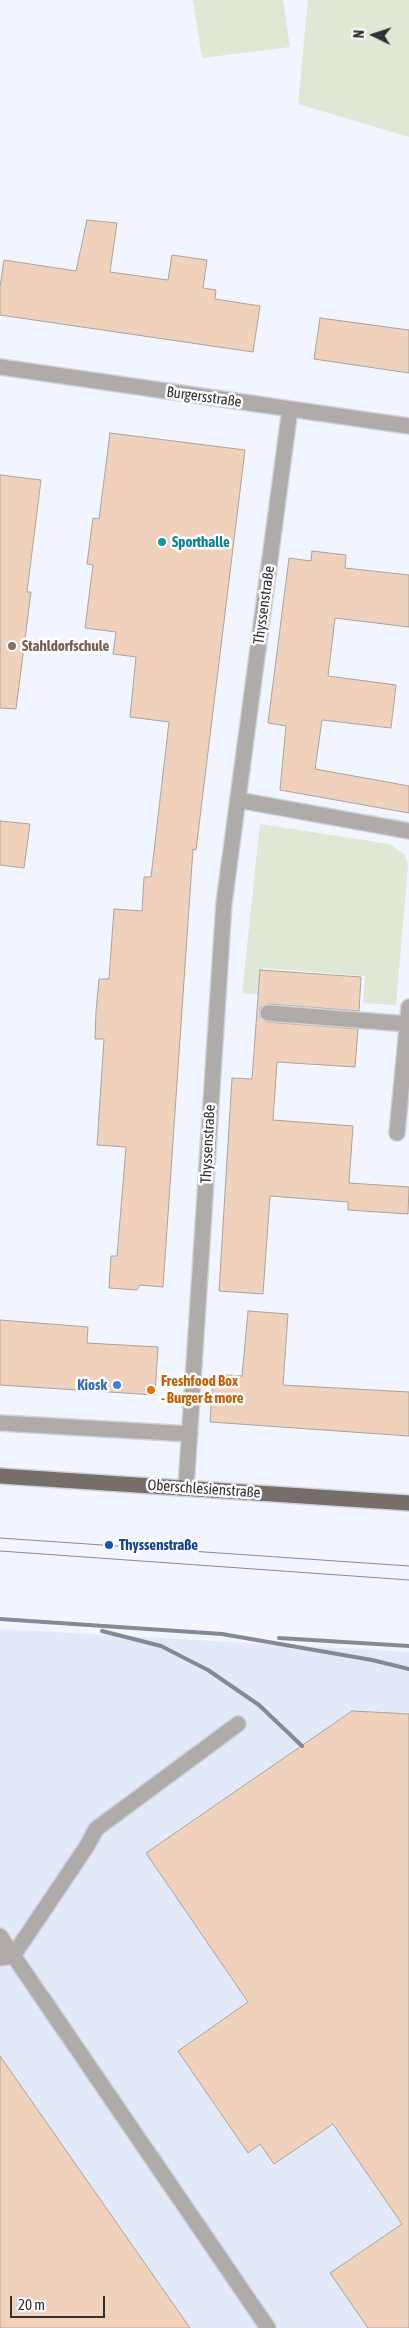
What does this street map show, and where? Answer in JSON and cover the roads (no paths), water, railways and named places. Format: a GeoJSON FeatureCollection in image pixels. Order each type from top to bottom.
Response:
{"type":"FeatureCollection","features":[{"type":"Feature","properties":{"kind":"main road","name":"Oberschlesienstraße"},"geometry":{"type":"LineString","coordinates":[[0,1476],[409,1503]]}},
{"type":"Feature","properties":{"kind":"street","name":"Burgersstraße"},"geometry":{"type":"LineString","coordinates":[[0,367],[409,426]]}},
{"type":"Feature","properties":{"kind":"street","name":"Thyssenstraße"},"geometry":{"type":"LineString","coordinates":[[186,1488],[224,903],[290,409]]}},
{"type":"Feature","properties":{"kind":"street"},"geometry":{"type":"LineString","coordinates":[[238,800],[409,831]]}},
{"type":"Feature","properties":{"kind":"street"},"geometry":{"type":"LineString","coordinates":[[397,1132],[409,1007]]}},
{"type":"Feature","properties":{"kind":"street"},"geometry":{"type":"LineString","coordinates":[[268,1013],[408,1024]]}},
{"type":"Feature","properties":{"kind":"street"},"geometry":{"type":"LineString","coordinates":[[0,1423],[190,1434]]}},
{"type":"Feature","properties":{"kind":"street"},"geometry":{"type":"LineString","coordinates":[[7,1957],[87,1846],[96,1829],[238,1724]]}},
{"type":"Feature","properties":{"kind":"street"},"geometry":{"type":"LineString","coordinates":[[0,1936],[7,1957],[268,2328]]}},
{"type":"Feature","properties":{"kind":"tram line"},"geometry":{"type":"LineString","coordinates":[[0,1538],[409,1566]]}},
{"type":"Feature","properties":{"kind":"tram line"},"geometry":{"type":"LineString","coordinates":[[0,1551],[409,1580]]}},
{"type":"Feature","properties":{"kind":"railway"},"geometry":{"type":"LineString","coordinates":[[0,1619],[222,1634],[372,1660],[409,1669]]}},
{"type":"Feature","properties":{"kind":"railway"},"geometry":{"type":"LineString","coordinates":[[102,1631],[161,1646],[208,1670],[259,1705],[302,1746]]}},
{"type":"Feature","properties":{"kind":"railway"},"geometry":{"type":"LineString","coordinates":[[279,1638],[409,1646]]}},
{"type":"Feature","properties":{"kind":"place","name":"Sporthalle"},"geometry":{"type":"Point","coordinates":[162,542]}},
{"type":"Feature","properties":{"kind":"place","name":"Stahldorfschule"},"geometry":{"type":"Point","coordinates":[12,646]}},
{"type":"Feature","properties":{"kind":"place","name":"Kiosk"},"geometry":{"type":"Point","coordinates":[117,1385]}},
{"type":"Feature","properties":{"kind":"place","name":"Freshfood Box - Burger & more"},"geometry":{"type":"Point","coordinates":[151,1390]}},
{"type":"Feature","properties":{"kind":"place","name":"Thyssenstraße"},"geometry":{"type":"Point","coordinates":[109,1545]}}]}
